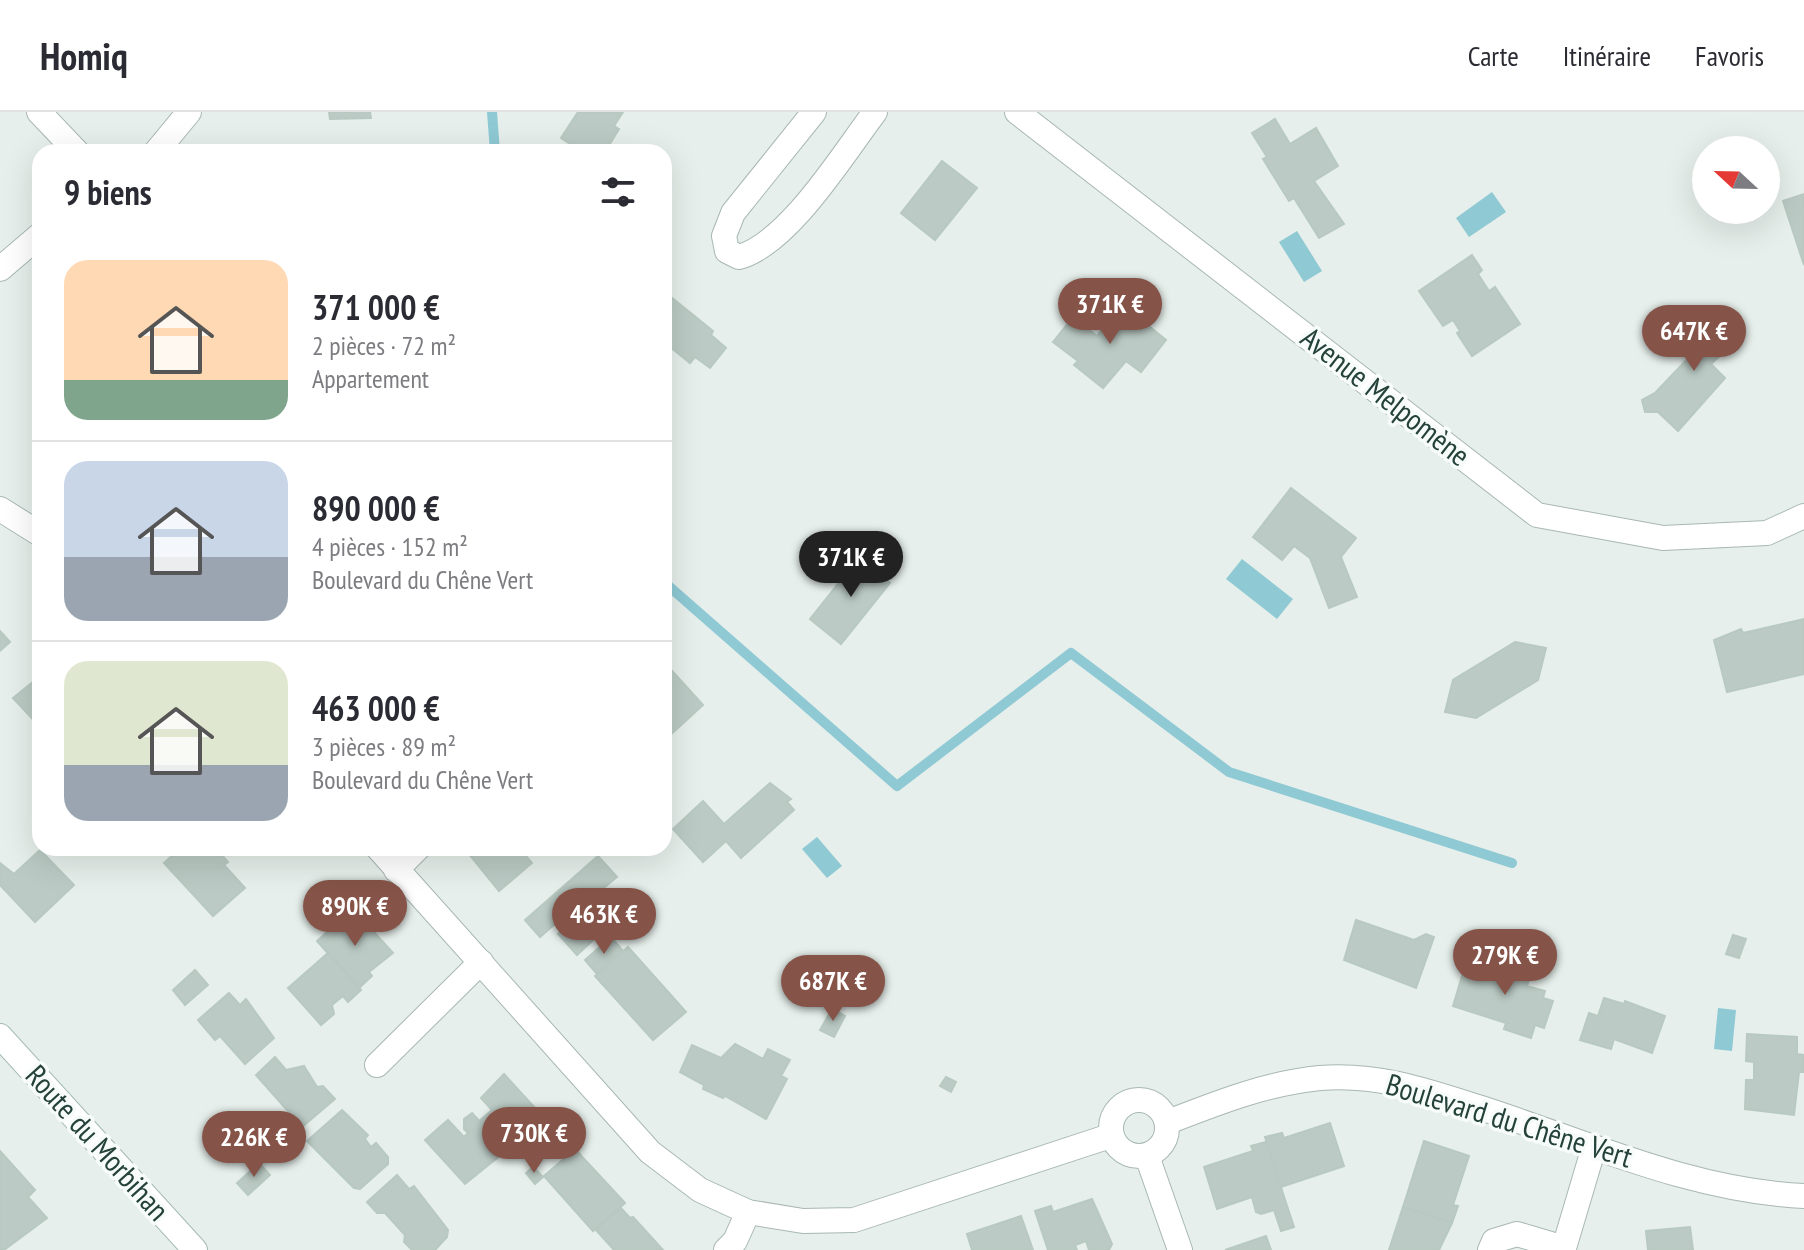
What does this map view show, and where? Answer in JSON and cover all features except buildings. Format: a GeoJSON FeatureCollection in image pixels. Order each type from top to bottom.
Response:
{"type":"FeatureCollection","features":[{"type":"Feature","properties":{"kind":"street"},"geometry":{"type":"LineString","coordinates":[[39,112],[69,144]]}},
{"type":"Feature","properties":{"kind":"street"},"geometry":{"type":"LineString","coordinates":[[163,144],[189,112]]}},
{"type":"Feature","properties":{"kind":"street"},"geometry":{"type":"LineString","coordinates":[[814,112],[733,213],[724,236],[727,251],[739,257],[758,252],[781,234],[875,112]]}},
{"type":"Feature","properties":{"kind":"street","name":"Avenue Melpomène"},"geometry":{"type":"LineString","coordinates":[[1017,112],[1537,515],[1663,538],[1767,533],[1804,516]]}},
{"type":"Feature","properties":{"kind":"street"},"geometry":{"type":"LineString","coordinates":[[0,269],[32,242]]}},
{"type":"Feature","properties":{"kind":"street"},"geometry":{"type":"LineString","coordinates":[[0,509],[32,529]]}},
{"type":"Feature","properties":{"kind":"street"},"geometry":{"type":"LineString","coordinates":[[385,856],[650,1152],[700,1190],[748,1212],[803,1221],[854,1220],[1110,1136]]}},
{"type":"Feature","properties":{"kind":"street"},"geometry":{"type":"LineString","coordinates":[[396,870],[410,856]]}},
{"type":"Feature","properties":{"kind":"street"},"geometry":{"type":"LineString","coordinates":[[377,1065],[481,962]]}},
{"type":"Feature","properties":{"kind":"street","name":"Route du Morbihan"},"geometry":{"type":"LineString","coordinates":[[0,1036],[195,1250]]}},
{"type":"Feature","properties":{"kind":"street","name":"Boulevard du Chêne Vert"},"geometry":{"type":"LineString","coordinates":[[1168,1122],[1246,1093],[1321,1078],[1394,1080],[1677,1174],[1780,1195],[1804,1196]]}},
{"type":"Feature","properties":{"kind":"street"},"geometry":{"type":"LineString","coordinates":[[1133,1098],[1155,1103],[1168,1122],[1166,1140],[1147,1156],[1128,1156],[1110,1136],[1111,1115],[1133,1098]]}},
{"type":"Feature","properties":{"kind":"street"},"geometry":{"type":"LineString","coordinates":[[1490,1250],[1494,1241],[1517,1234],[1568,1249],[1594,1147]]}},
{"type":"Feature","properties":{"kind":"street"},"geometry":{"type":"LineString","coordinates":[[1147,1156],[1180,1250]]}},
{"type":"Feature","properties":{"kind":"street"},"geometry":{"type":"LineString","coordinates":[[726,1250],[735,1241],[748,1212]]}},
{"type":"Feature","properties":{"kind":"water"},"geometry":{"type":"Polygon","coordinates":[[[1492,192],[1506,212],[1469,237],[1456,218],[1492,192]]]}},
{"type":"Feature","properties":{"kind":"water"},"geometry":{"type":"Polygon","coordinates":[[[1297,231],[1322,271],[1304,282],[1279,242],[1297,231]]]}},
{"type":"Feature","properties":{"kind":"water"},"geometry":{"type":"Polygon","coordinates":[[[1242,559],[1293,599],[1277,619],[1226,579],[1242,559]]]}},
{"type":"Feature","properties":{"kind":"water"},"geometry":{"type":"Polygon","coordinates":[[[817,837],[842,866],[827,878],[802,849],[817,837]]]}},
{"type":"Feature","properties":{"kind":"water"},"geometry":{"type":"Polygon","coordinates":[[[1718,1008],[1736,1010],[1732,1051],[1714,1049],[1718,1008]]]}},
{"type":"Feature","properties":{"kind":"waterway"},"geometry":{"type":"LineString","coordinates":[[492,112],[494,144]]}},
{"type":"Feature","properties":{"kind":"waterway"},"geometry":{"type":"LineString","coordinates":[[672,589],[897,786],[1071,653],[1229,772],[1512,863]]}}]}
